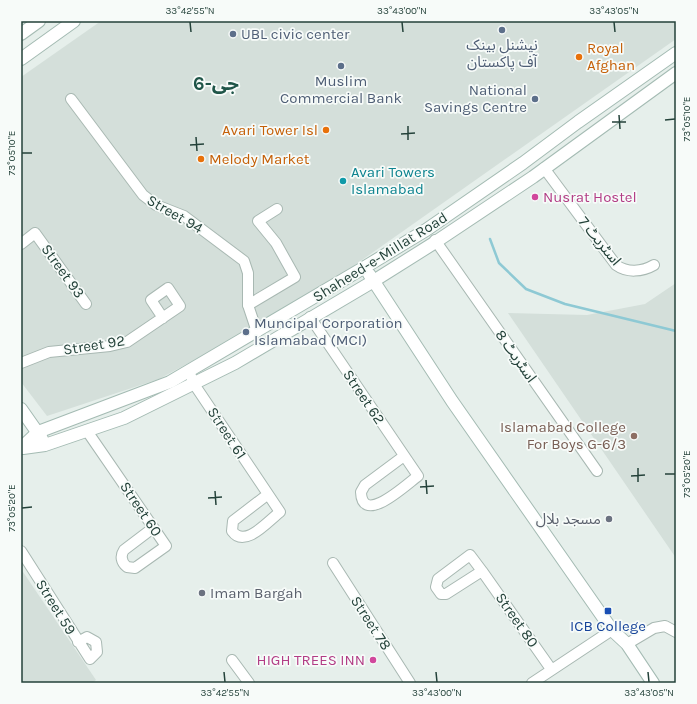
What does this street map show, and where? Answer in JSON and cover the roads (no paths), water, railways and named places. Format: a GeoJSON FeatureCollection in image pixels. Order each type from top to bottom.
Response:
{"type":"FeatureCollection","features":[{"type":"Feature","properties":{"kind":"main road"},"geometry":{"type":"LineString","coordinates":[[21,34],[39,21]]}},
{"type":"Feature","properties":{"kind":"main road"},"geometry":{"type":"LineString","coordinates":[[21,59],[74,21]]}},
{"type":"Feature","properties":{"kind":"main road","name":"Shaheed-e-Millat Road"},"geometry":{"type":"LineString","coordinates":[[22,447],[38,432],[170,382],[365,268],[432,225],[523,163],[676,53]]}},
{"type":"Feature","properties":{"kind":"main road","name":"Shaheed-e-Millat Road"},"geometry":{"type":"LineString","coordinates":[[22,447],[45,445],[87,432],[124,418],[194,384],[279,337],[310,317],[372,282],[533,177],[676,73]]}},
{"type":"Feature","properties":{"kind":"main road"},"geometry":{"type":"LineString","coordinates":[[523,163],[533,177]]}},
{"type":"Feature","properties":{"kind":"main road"},"geometry":{"type":"LineString","coordinates":[[365,268],[372,282],[452,401],[612,630],[627,644],[653,683]]}},
{"type":"Feature","properties":{"kind":"main road"},"geometry":{"type":"LineString","coordinates":[[21,409],[38,432],[45,445]]}},
{"type":"Feature","properties":{"kind":"street","name":"Street 94"},"geometry":{"type":"LineString","coordinates":[[71,99],[143,195],[156,205],[184,216],[244,261],[248,273],[248,305],[257,332]]}},
{"type":"Feature","properties":{"kind":"street","name":"اسٹریٹ 7"},"geometry":{"type":"LineString","coordinates":[[544,168],[616,265],[621,269],[627,270],[642,270],[654,265]]}},
{"type":"Feature","properties":{"kind":"street"},"geometry":{"type":"LineString","coordinates":[[248,305],[295,277],[276,243],[258,220],[278,209]]}},
{"type":"Feature","properties":{"kind":"street","name":"Street 93"},"geometry":{"type":"LineString","coordinates":[[21,244],[36,233],[86,304]]}},
{"type":"Feature","properties":{"kind":"street","name":"اسٹریٹ 8"},"geometry":{"type":"LineString","coordinates":[[435,240],[597,471]]}},
{"type":"Feature","properties":{"kind":"street","name":"Street 62"},"geometry":{"type":"LineString","coordinates":[[310,317],[418,476],[379,505],[374,506],[365,502],[361,492],[365,485],[404,456]]}},
{"type":"Feature","properties":{"kind":"street","name":"Street 92"},"geometry":{"type":"LineString","coordinates":[[21,363],[49,352],[110,346],[127,342],[163,318]]}},
{"type":"Feature","properties":{"kind":"street","name":"Street 61"},"geometry":{"type":"LineString","coordinates":[[189,371],[194,384],[267,495],[280,512],[248,537],[242,538],[236,536],[232,531],[233,521],[267,495]]}},
{"type":"Feature","properties":{"kind":"street","name":"Street 60"},"geometry":{"type":"LineString","coordinates":[[87,432],[166,546],[135,568],[131,568],[124,564],[121,554],[124,550],[153,528]]}},
{"type":"Feature","properties":{"kind":"street","name":"Street 59"},"geometry":{"type":"LineString","coordinates":[[21,551],[78,642]]}},
{"type":"Feature","properties":{"kind":"street","name":"Street 80"},"geometry":{"type":"LineString","coordinates":[[482,571],[446,594],[441,594],[436,587],[438,579],[470,555],[482,571],[551,669]]}},
{"type":"Feature","properties":{"kind":"street","name":"Street 78"},"geometry":{"type":"LineString","coordinates":[[332,563],[410,683]]}},
{"type":"Feature","properties":{"kind":"street"},"geometry":{"type":"LineString","coordinates":[[627,644],[654,628],[665,626],[676,632]]}},
{"type":"Feature","properties":{"kind":"street"},"geometry":{"type":"LineString","coordinates":[[532,683],[612,630]]}},
{"type":"Feature","properties":{"kind":"street"},"geometry":{"type":"LineString","coordinates":[[232,660],[249,683]]}},
{"type":"Feature","properties":{"kind":"waterway"},"geometry":{"type":"LineString","coordinates":[[490,239],[499,263],[526,289],[565,304],[676,331]]}},
{"type":"Feature","properties":{"kind":"place","name":"نیشنل بینک آف پاکستان"},"geometry":{"type":"Point","coordinates":[502,30]}},
{"type":"Feature","properties":{"kind":"place","name":"UBL civic center"},"geometry":{"type":"Point","coordinates":[233,34]}},
{"type":"Feature","properties":{"kind":"place","name":"Royal Afghan"},"geometry":{"type":"Point","coordinates":[579,57]}},
{"type":"Feature","properties":{"kind":"place","name":"Muslim Commercial Bank"},"geometry":{"type":"Point","coordinates":[341,66]}},
{"type":"Feature","properties":{"kind":"place","name":"National Savings Centre"},"geometry":{"type":"Point","coordinates":[535,99]}},
{"type":"Feature","properties":{"kind":"place","name":"Avari Tower Isl"},"geometry":{"type":"Point","coordinates":[326,130]}},
{"type":"Feature","properties":{"kind":"place","name":"Melody Market"},"geometry":{"type":"Point","coordinates":[201,159]}},
{"type":"Feature","properties":{"kind":"place","name":"Avari Towers Islamabad"},"geometry":{"type":"Point","coordinates":[343,181]}},
{"type":"Feature","properties":{"kind":"place","name":"Nusrat Hostel"},"geometry":{"type":"Point","coordinates":[535,197]}},
{"type":"Feature","properties":{"kind":"place","name":"Muncipal Corporation Islamabad (MCI)"},"geometry":{"type":"Point","coordinates":[246,332]}},
{"type":"Feature","properties":{"kind":"place","name":"Islamabad College For Boys G-6/3"},"geometry":{"type":"Point","coordinates":[634,436]}},
{"type":"Feature","properties":{"kind":"place","name":"مسجد بلال"},"geometry":{"type":"Point","coordinates":[609,519]}},
{"type":"Feature","properties":{"kind":"place","name":"Imam Bargah"},"geometry":{"type":"Point","coordinates":[202,593]}},
{"type":"Feature","properties":{"kind":"place","name":"ICB College"},"geometry":{"type":"Point","coordinates":[608,611]}},
{"type":"Feature","properties":{"kind":"place","name":"HIGH TREES INN"},"geometry":{"type":"Point","coordinates":[373,660]}},
{"type":"Feature","properties":{"kind":"district","name":"جی-6"},"geometry":{"type":"Point","coordinates":[216,83]}}]}
